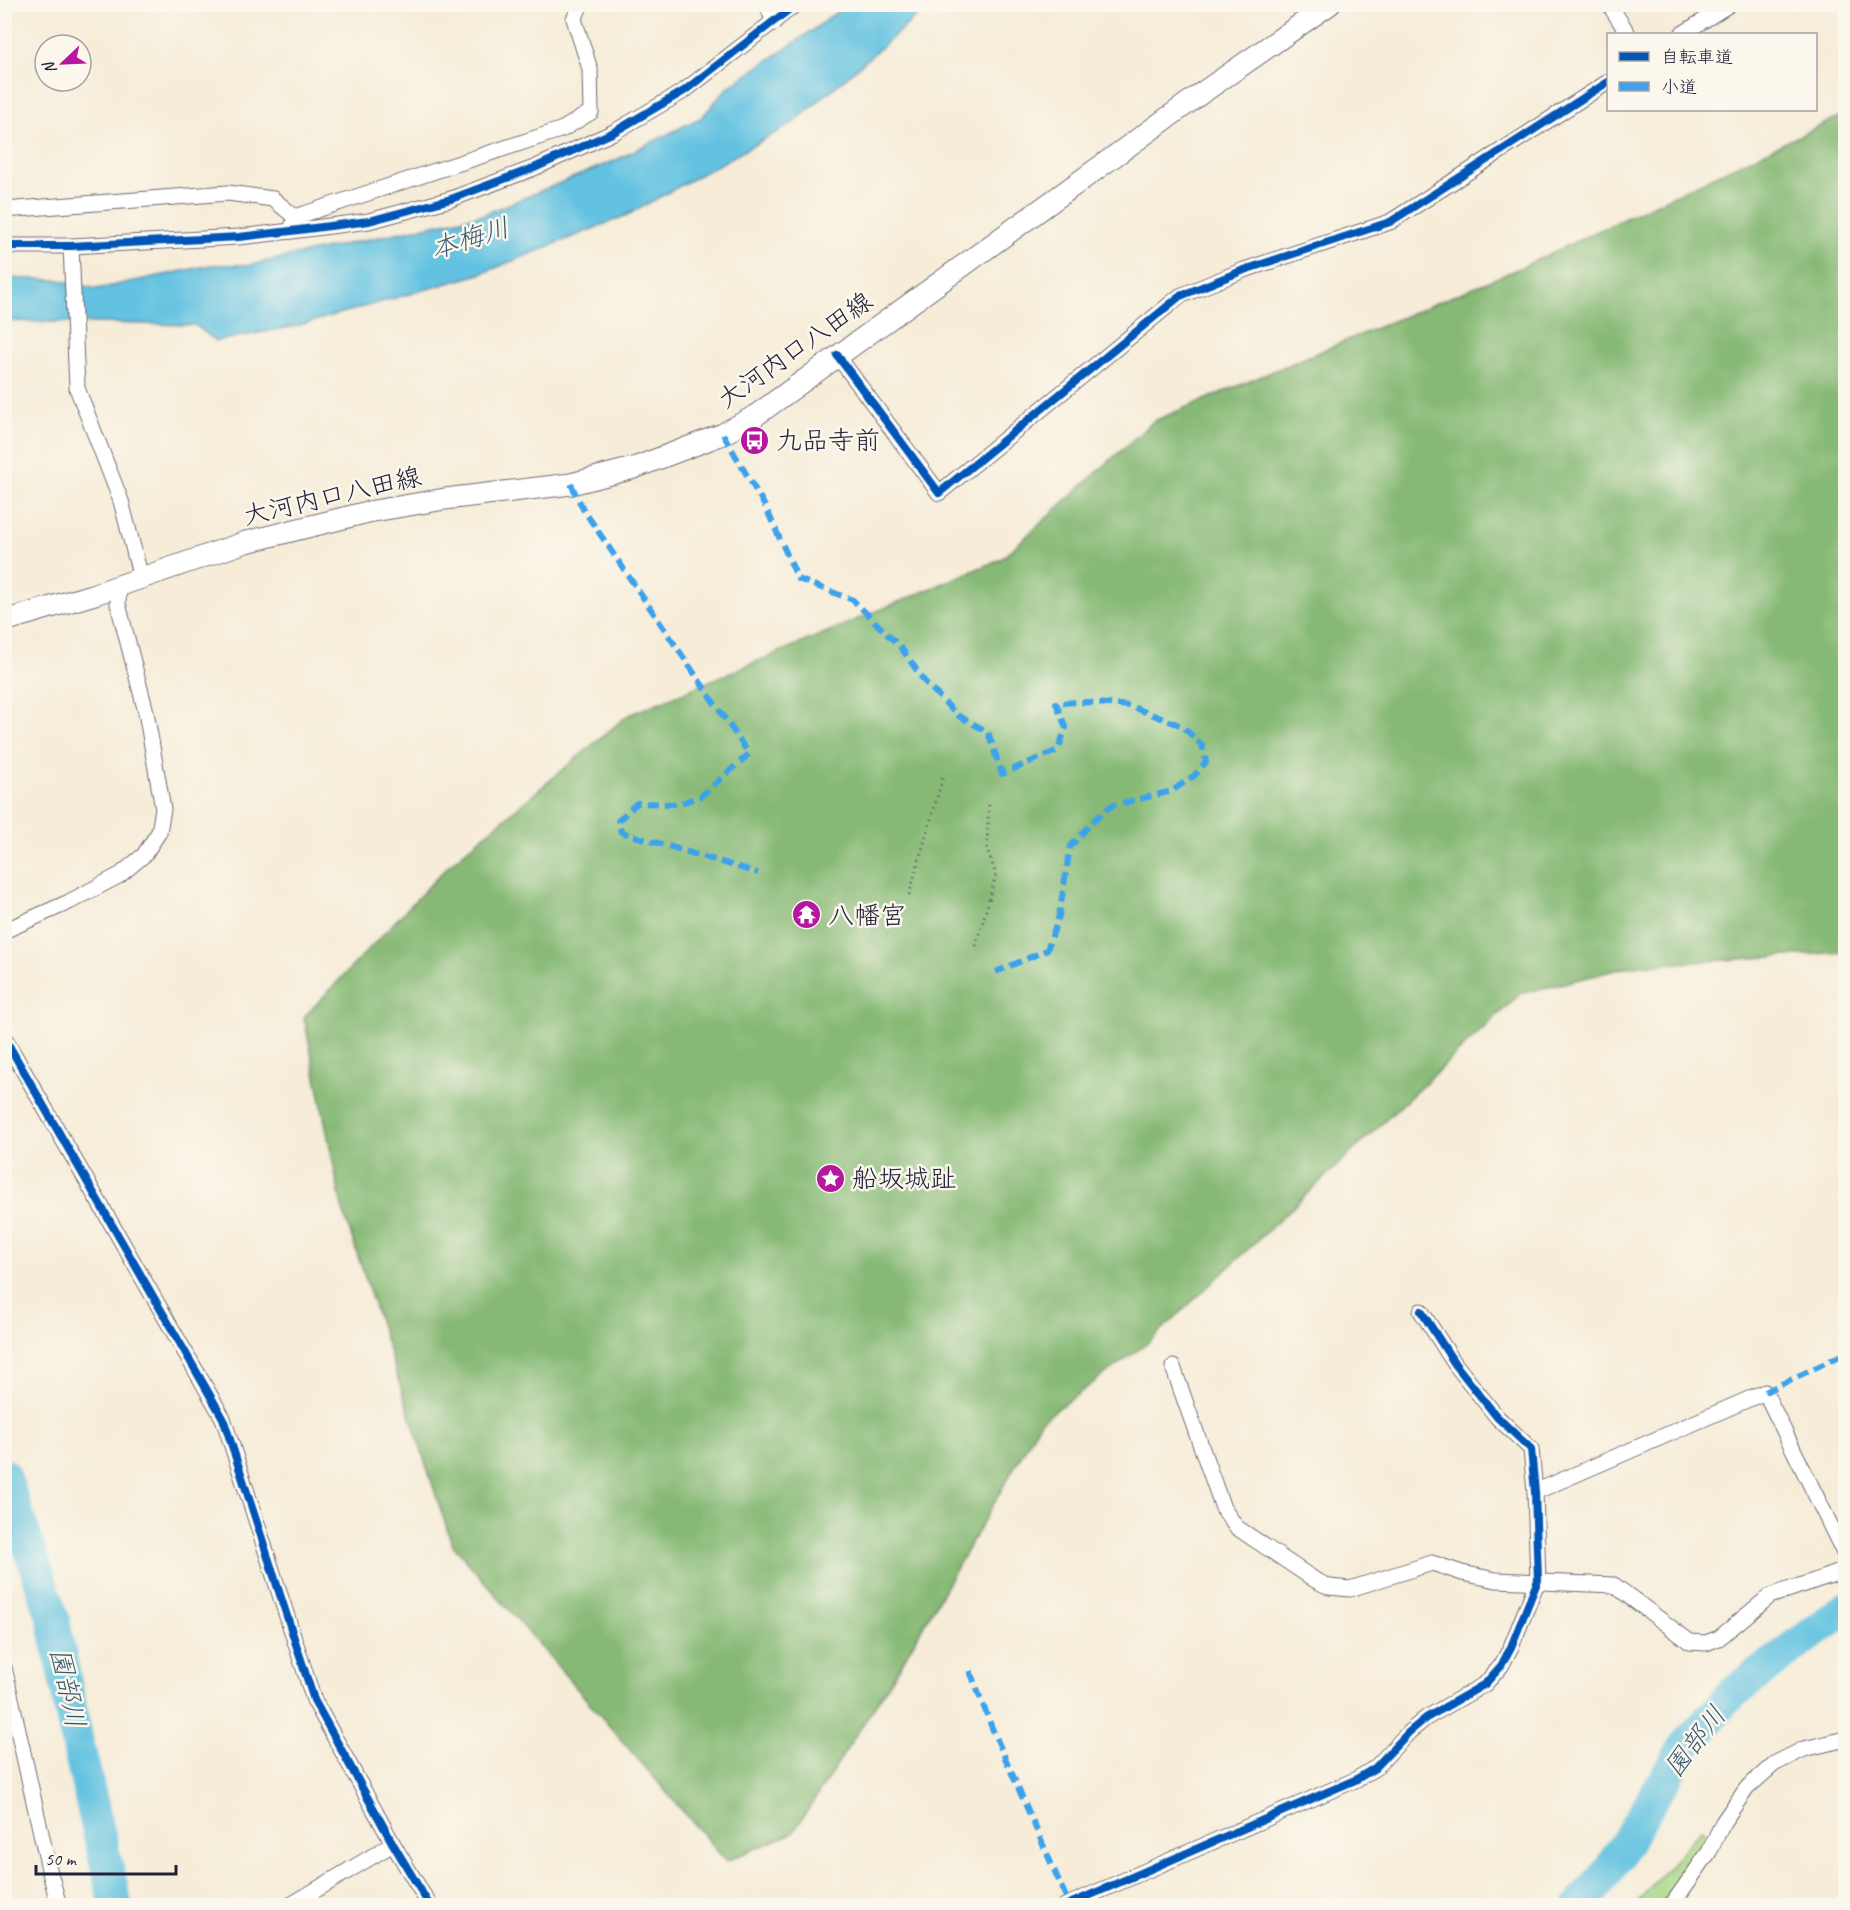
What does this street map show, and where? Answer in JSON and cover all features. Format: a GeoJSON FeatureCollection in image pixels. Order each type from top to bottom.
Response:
{"type":"FeatureCollection","features":[{"type":"Feature","properties":{"kind":"main road","name":"大河内口八田線"},"geometry":{"type":"LineString","coordinates":[[4,621],[119,586],[246,542],[368,512],[445,499],[571,484],[634,468],[731,429],[755,416],[1199,95],[1330,4]]}},
{"type":"Feature","properties":{"kind":"street"},"geometry":{"type":"LineString","coordinates":[[4,246],[71,251],[239,237],[293,224],[563,129],[591,112],[590,69],[574,19],[581,4]]}},
{"type":"Feature","properties":{"kind":"street"},"geometry":{"type":"LineString","coordinates":[[767,4],[774,23]]}},
{"type":"Feature","properties":{"kind":"street"},"geometry":{"type":"LineString","coordinates":[[293,224],[369,221],[451,199],[534,168],[614,132],[684,91],[796,4]]}},
{"type":"Feature","properties":{"kind":"street"},"geometry":{"type":"LineString","coordinates":[[1609,4],[1627,33]]}},
{"type":"Feature","properties":{"kind":"street"},"geometry":{"type":"LineString","coordinates":[[1685,33],[1730,4]]}},
{"type":"Feature","properties":{"kind":"street"},"geometry":{"type":"LineString","coordinates":[[837,356],[939,493],[1180,296],[1244,270],[1390,222],[1607,83]]}},
{"type":"Feature","properties":{"kind":"street"},"geometry":{"type":"LineString","coordinates":[[4,210],[228,193],[273,200],[293,224]]}},
{"type":"Feature","properties":{"kind":"street"},"geometry":{"type":"LineString","coordinates":[[71,251],[77,388],[121,501],[141,578]]}},
{"type":"Feature","properties":{"kind":"street"},"geometry":{"type":"LineString","coordinates":[[4,931],[69,902],[120,875],[144,855],[159,832],[163,809],[146,712],[118,604],[119,586]]}},
{"type":"Feature","properties":{"kind":"street"},"geometry":{"type":"LineString","coordinates":[[4,1037],[223,1418],[314,1700],[393,1844],[430,1905]]}},
{"type":"Feature","properties":{"kind":"street"},"geometry":{"type":"LineString","coordinates":[[1068,1905],[1355,1780],[1375,1768],[1409,1732],[1426,1718],[1485,1684],[1501,1666],[1538,1581],[1531,1449],[1497,1417],[1455,1364],[1421,1311]]}},
{"type":"Feature","properties":{"kind":"street"},"geometry":{"type":"LineString","coordinates":[[1173,1367],[1223,1508],[1236,1527],[1315,1581],[1329,1587],[1350,1589],[1432,1563],[1462,1573],[1496,1580],[1614,1585],[1690,1642],[1706,1643],[1719,1638],[1770,1596],[1845,1570]]}},
{"type":"Feature","properties":{"kind":"street"},"geometry":{"type":"LineString","coordinates":[[1535,1492],[1765,1392],[1845,1557]]}},
{"type":"Feature","properties":{"kind":"street"},"geometry":{"type":"LineString","coordinates":[[4,1667],[59,1905]]}},
{"type":"Feature","properties":{"kind":"street"},"geometry":{"type":"LineString","coordinates":[[1671,1905],[1709,1852],[1723,1822],[1747,1788],[1774,1764],[1804,1749],[1845,1739]]}},
{"type":"Feature","properties":{"kind":"street"},"geometry":{"type":"LineString","coordinates":[[289,1905],[393,1844]]}},
{"type":"Feature","properties":{"kind":"path"},"geometry":{"type":"LineString","coordinates":[[909,895],[943,777]]}},
{"type":"Feature","properties":{"kind":"path"},"geometry":{"type":"LineString","coordinates":[[976,946],[996,875],[987,848],[989,801]]}},
{"type":"Feature","properties":{"kind":"green space"},"geometry":{"type":"Polygon","coordinates":[[[1845,114],[1845,952],[1632,966],[1520,994],[1149,1342],[1041,1421],[899,1668],[793,1833],[726,1861],[452,1544],[342,1207],[304,1017],[450,864],[627,716],[1001,559],[1154,421],[1520,268],[1845,114]]]}},
{"type":"Feature","properties":{"kind":"green space"},"geometry":{"type":"Polygon","coordinates":[[[1702,1829],[1707,1839],[1661,1905],[1634,1906],[1702,1829]]]}},
{"type":"Feature","properties":{"kind":"water","name":"本梅川"},"geometry":{"type":"Polygon","coordinates":[[[846,5],[930,5],[792,124],[627,215],[480,274],[296,326],[216,341],[195,325],[5,321],[5,278],[59,280],[97,289],[211,265],[250,265],[485,214],[616,160],[702,117],[727,88],[846,5]]]}},
{"type":"Feature","properties":{"kind":"water"},"geometry":{"type":"Polygon","coordinates":[[[5,1453],[27,1551],[5,1495],[5,1453]]]}},
{"type":"Feature","properties":{"kind":"waterway","name":"園部川"},"geometry":{"type":"LineString","coordinates":[[4,1475],[53,1618],[74,1727],[116,1906]]}},
{"type":"Feature","properties":{"kind":"waterway","name":"園部川"},"geometry":{"type":"LineString","coordinates":[[1579,1906],[1606,1875],[1685,1746],[1733,1693],[1846,1608]]}},
{"type":"Feature","properties":{"kind":"marked path"},"geometry":{"type":"LineString","coordinates":[[723,434],[766,508],[798,579],[853,600],[902,649],[924,681],[957,715],[988,732],[1002,774],[1058,750],[1066,728],[1056,703],[1086,702],[1130,706],[1182,726],[1202,745],[1206,762],[1195,775],[1172,791],[1111,806],[1092,822],[1070,847],[1059,916],[1047,950],[996,972]]}},
{"type":"Feature","properties":{"kind":"marked path"},"geometry":{"type":"LineString","coordinates":[[571,484],[583,509],[749,754],[701,796],[679,804],[637,803],[618,821],[621,832],[758,873]]}},
{"type":"Feature","properties":{"kind":"marked path"},"geometry":{"type":"LineString","coordinates":[[1765,1392],[1846,1353]]}},
{"type":"Feature","properties":{"kind":"marked path"},"geometry":{"type":"LineString","coordinates":[[970,1671],[992,1728],[1069,1904]]}},
{"type":"Feature","properties":{"kind":"cycle path"},"geometry":{"type":"LineString","coordinates":[[4,246],[71,246],[239,237],[369,221],[451,199],[534,168],[614,132],[684,91],[796,4]]}},
{"type":"Feature","properties":{"kind":"cycle path"},"geometry":{"type":"LineString","coordinates":[[837,355],[939,493],[1180,296],[1244,270],[1390,222],[1607,83]]}},
{"type":"Feature","properties":{"kind":"cycle path"},"geometry":{"type":"LineString","coordinates":[[4,1037],[223,1418],[314,1700],[393,1844],[430,1906]]}},
{"type":"Feature","properties":{"kind":"cycle path"},"geometry":{"type":"LineString","coordinates":[[1065,1906],[1355,1780],[1375,1768],[1409,1732],[1426,1718],[1485,1684],[1501,1666],[1538,1580],[1531,1449],[1497,1417],[1455,1364],[1421,1311]]}},
{"type":"Feature","properties":{"kind":"place","name":"九品寺前"},"geometry":{"type":"Point","coordinates":[755,440]}},
{"type":"Feature","properties":{"kind":"place","name":"八幡宮"},"geometry":{"type":"Point","coordinates":[807,915]}},
{"type":"Feature","properties":{"kind":"place","name":"船坂城趾"},"geometry":{"type":"Point","coordinates":[831,1178]}}]}
